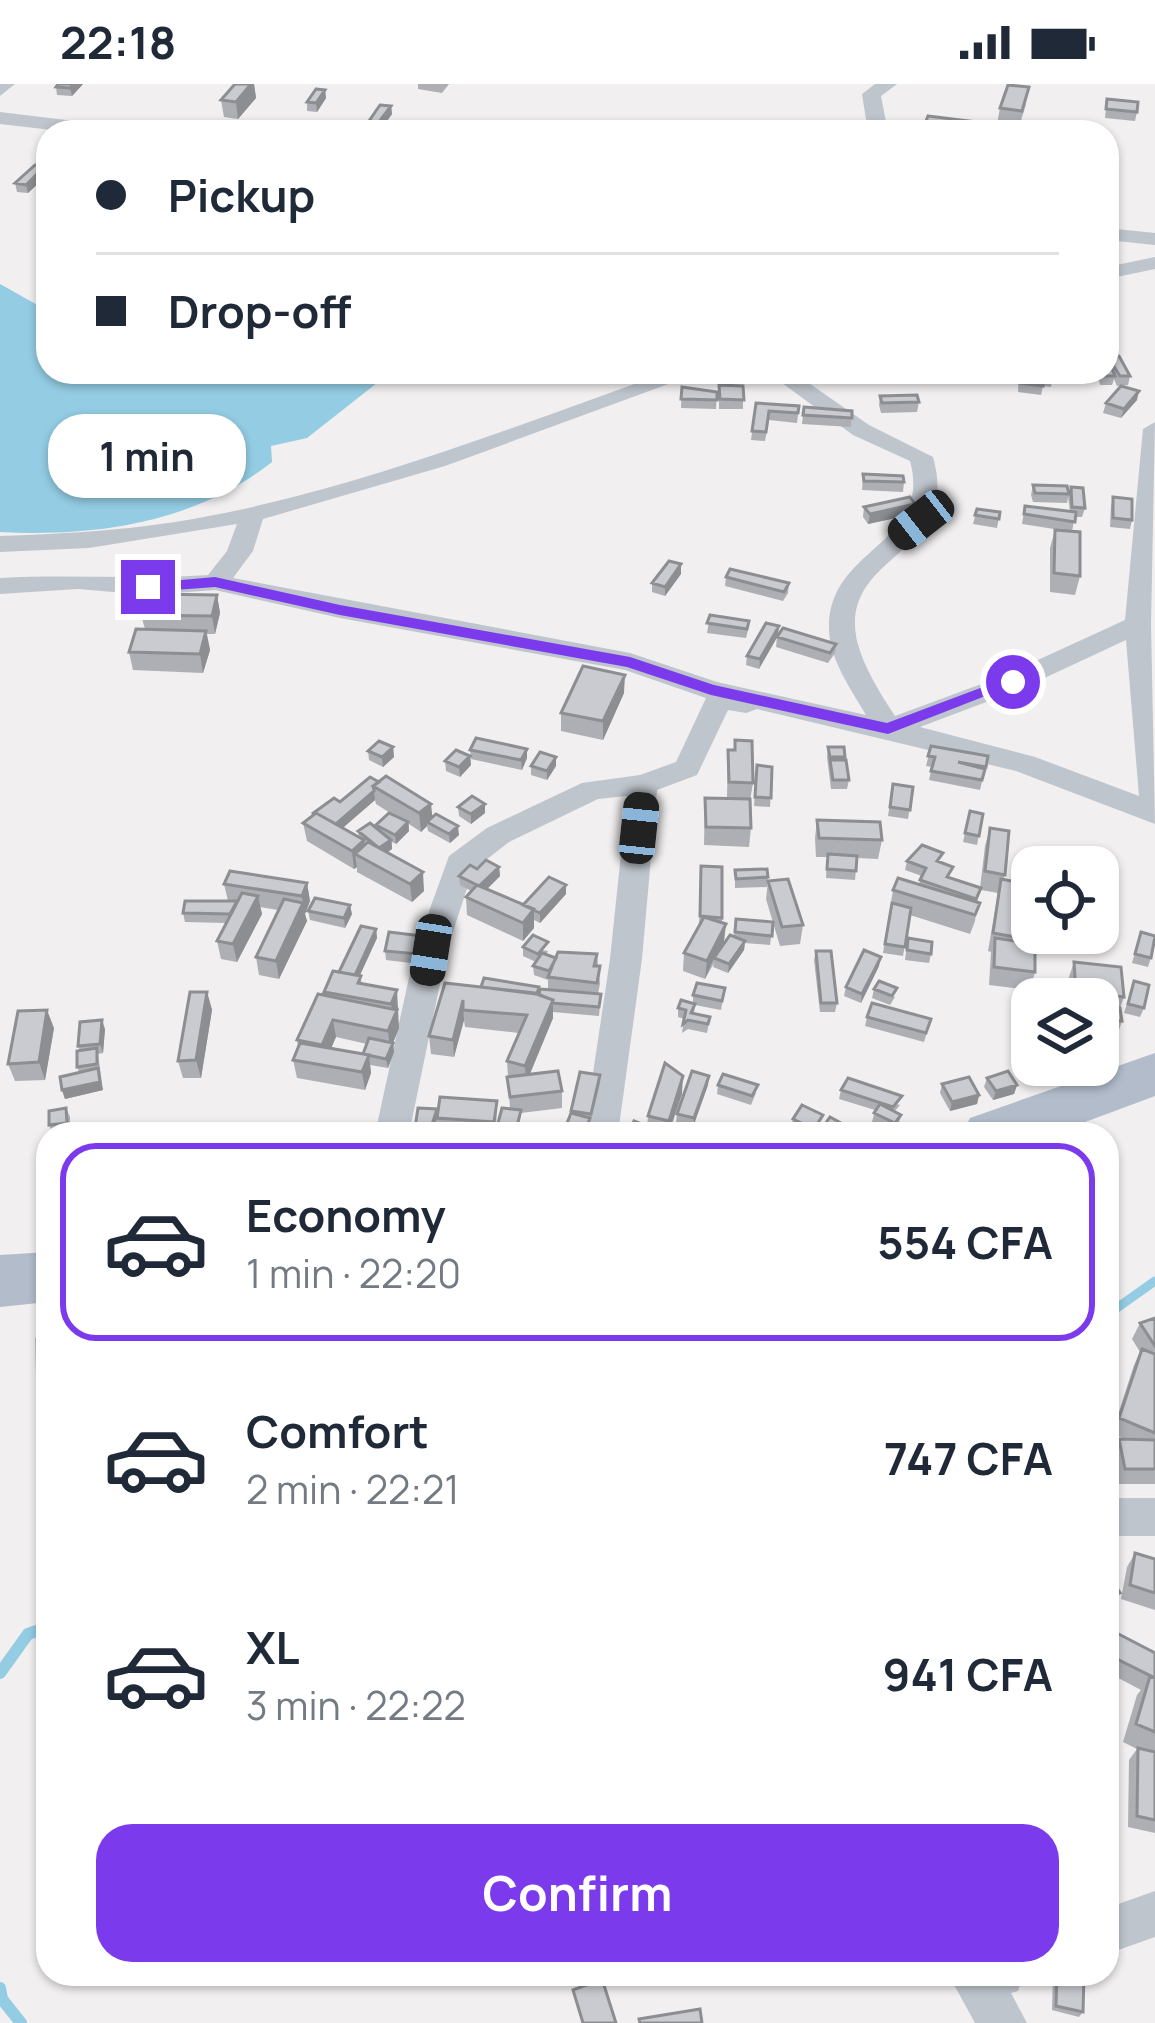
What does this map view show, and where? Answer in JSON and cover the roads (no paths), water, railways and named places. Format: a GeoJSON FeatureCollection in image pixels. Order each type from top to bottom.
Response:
{"type":"FeatureCollection","features":[{"type":"Feature","properties":{"kind":"main road"},"geometry":{"type":"LineString","coordinates":[[1023,1122],[1155,1074]]}},
{"type":"Feature","properties":{"kind":"main road"},"geometry":{"type":"LineString","coordinates":[[1109,1122],[1155,1104]]}},
{"type":"Feature","properties":{"kind":"main road"},"geometry":{"type":"LineString","coordinates":[[0,1281],[36,1278]]}},
{"type":"Feature","properties":{"kind":"main road"},"geometry":{"type":"LineString","coordinates":[[0,1317],[36,1314]]}},
{"type":"Feature","properties":{"kind":"street"},"geometry":{"type":"LineString","coordinates":[[876,120],[871,94],[888,84]]}},
{"type":"Feature","properties":{"kind":"street"},"geometry":{"type":"LineString","coordinates":[[0,118],[36,122]]}},
{"type":"Feature","properties":{"kind":"street"},"geometry":{"type":"LineString","coordinates":[[1119,235],[1155,239]]}},
{"type":"Feature","properties":{"kind":"street"},"geometry":{"type":"LineString","coordinates":[[1119,270],[1155,263]]}},
{"type":"Feature","properties":{"kind":"street"},"geometry":{"type":"LineString","coordinates":[[0,544],[109,541],[201,526],[480,444],[655,384]]}},
{"type":"Feature","properties":{"kind":"street"},"geometry":{"type":"LineString","coordinates":[[797,384],[861,430],[921,457],[926,467],[930,504],[921,520],[856,576],[842,626],[847,653],[888,729]]}},
{"type":"Feature","properties":{"kind":"street"},"geometry":{"type":"LineString","coordinates":[[0,586],[78,580],[148,587],[215,582],[340,610],[630,662],[711,690],[1025,764],[1154,813],[1138,624],[1155,428]]}},
{"type":"Feature","properties":{"kind":"street"},"geometry":{"type":"LineString","coordinates":[[215,582],[247,542],[252,512]]}},
{"type":"Feature","properties":{"kind":"street"},"geometry":{"type":"LineString","coordinates":[[395,1122],[431,950],[460,864],[498,835],[592,790],[643,784],[688,768],[719,699],[888,729],[1013,682],[1138,624]]}},
{"type":"Feature","properties":{"kind":"street"},"geometry":{"type":"LineString","coordinates":[[603,1122],[626,958],[643,784]]}},
{"type":"Feature","properties":{"kind":"street"},"geometry":{"type":"LineString","coordinates":[[1119,1517],[1155,1517]]}},
{"type":"Feature","properties":{"kind":"street"},"geometry":{"type":"LineString","coordinates":[[1119,1927],[1155,1914]]}},
{"type":"Feature","properties":{"kind":"street"},"geometry":{"type":"LineString","coordinates":[[979,1986],[1003,2023]]}},
{"type":"Feature","properties":{"kind":"water"},"geometry":{"type":"Polygon","coordinates":[[[0,284],[36,304],[36,384],[376,384],[307,438],[271,446],[272,462],[242,483],[177,512],[108,528],[0,532],[0,284]]]}},
{"type":"Feature","properties":{"kind":"waterway"},"geometry":{"type":"LineString","coordinates":[[1119,1306],[1155,1281]]}},
{"type":"Feature","properties":{"kind":"waterway"},"geometry":{"type":"LineString","coordinates":[[0,1673],[28,1634],[36,1631]]}},
{"type":"Feature","properties":{"kind":"waterway"},"geometry":{"type":"LineString","coordinates":[[0,1988],[2,1999],[21,2023]]}}]}
